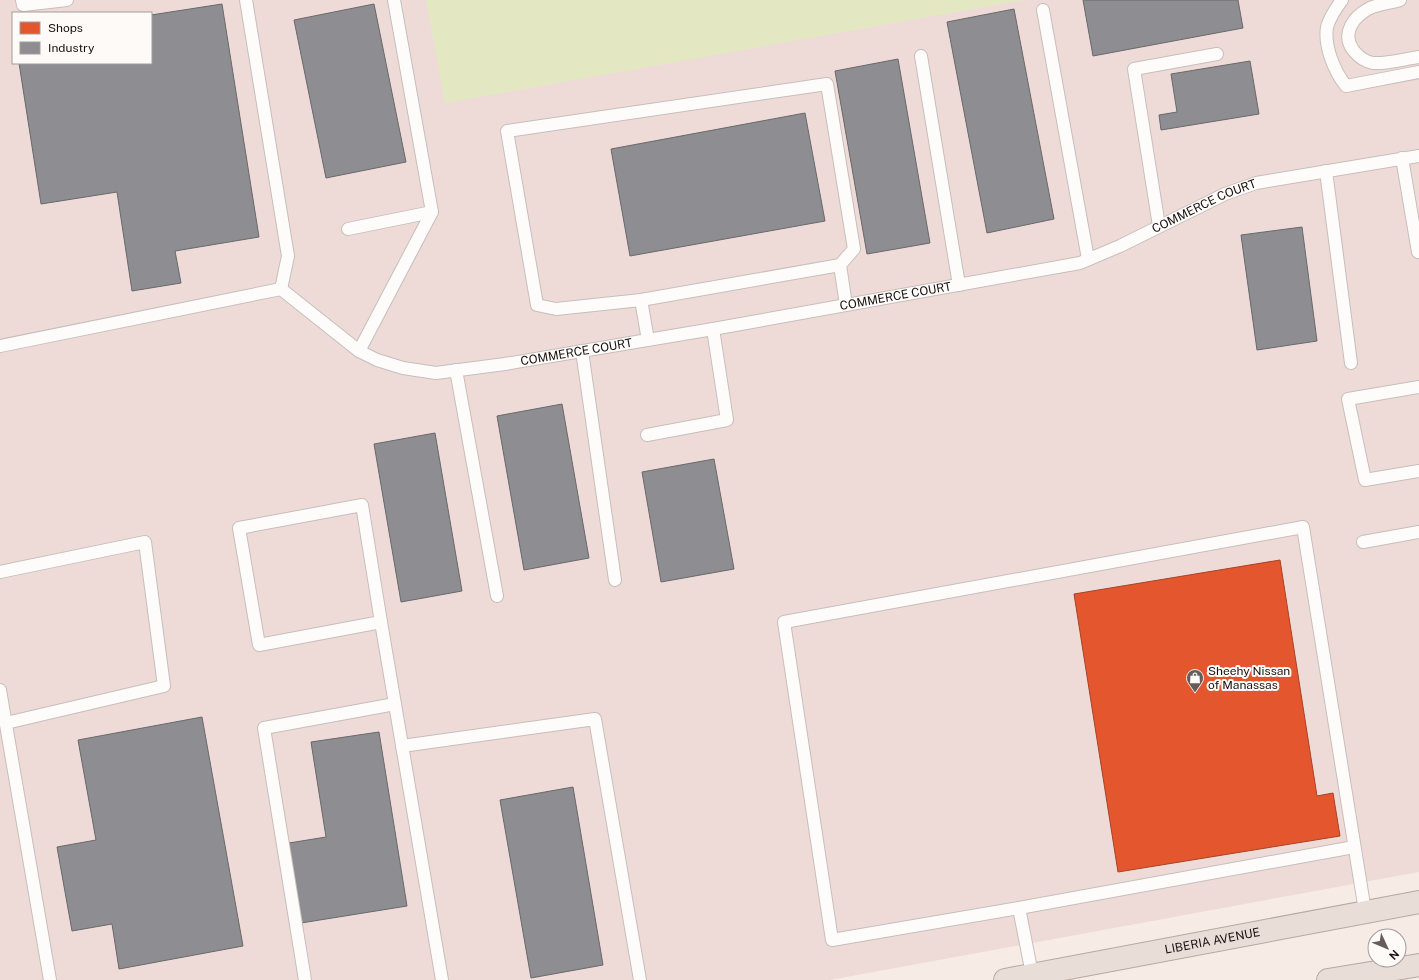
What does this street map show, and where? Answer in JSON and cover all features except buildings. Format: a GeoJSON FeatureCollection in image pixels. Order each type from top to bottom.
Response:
{"type":"FeatureCollection","features":[{"type":"Feature","properties":{"kind":"highway","name":"LIBERIA AVENUE"},"geometry":{"type":"LineString","coordinates":[[1005,980],[1032,978],[1365,911],[1419,902]]}},
{"type":"Feature","properties":{"kind":"highway"},"geometry":{"type":"LineString","coordinates":[[1328,980],[1419,965]]}},
{"type":"Feature","properties":{"kind":"lane"},"geometry":{"type":"LineString","coordinates":[[22,0],[23,5],[67,0]]}},
{"type":"Feature","properties":{"kind":"lane"},"geometry":{"type":"LineString","coordinates":[[0,346],[281,290],[288,256],[246,0]]}},
{"type":"Feature","properties":{"kind":"lane"},"geometry":{"type":"LineString","coordinates":[[359,351],[432,212],[394,0]]}},
{"type":"Feature","properties":{"kind":"lane"},"geometry":{"type":"LineString","coordinates":[[1342,0],[1334,9],[1326,37],[1335,67],[1341,80],[1346,86],[1419,72]]}},
{"type":"Feature","properties":{"kind":"lane"},"geometry":{"type":"LineString","coordinates":[[1400,0],[1371,8],[1357,16],[1348,30],[1350,45],[1358,56],[1365,61],[1373,63],[1419,57]]}},
{"type":"Feature","properties":{"kind":"lane"},"geometry":{"type":"LineString","coordinates":[[1044,10],[1088,259]]}},
{"type":"Feature","properties":{"kind":"lane"},"geometry":{"type":"LineString","coordinates":[[1159,226],[1134,69],[1217,54]]}},
{"type":"Feature","properties":{"kind":"lane"},"geometry":{"type":"LineString","coordinates":[[921,56],[959,285]]}},
{"type":"Feature","properties":{"kind":"lane"},"geometry":{"type":"LineString","coordinates":[[826,84],[854,249],[840,265],[641,300],[556,309],[537,305],[507,131],[826,84]]}},
{"type":"Feature","properties":{"kind":"lane","name":"COMMERCE COURT"},"geometry":{"type":"LineString","coordinates":[[281,290],[359,351],[377,360],[403,368],[436,372],[456,370],[505,364],[713,329],[1080,262],[1120,246],[1225,194],[1256,183],[1419,156]]}},
{"type":"Feature","properties":{"kind":"lane"},"geometry":{"type":"LineString","coordinates":[[1402,158],[1419,254]]}},
{"type":"Feature","properties":{"kind":"lane"},"geometry":{"type":"LineString","coordinates":[[1326,171],[1351,363]]}},
{"type":"Feature","properties":{"kind":"lane"},"geometry":{"type":"LineString","coordinates":[[348,229],[432,212]]}},
{"type":"Feature","properties":{"kind":"lane"},"geometry":{"type":"LineString","coordinates":[[840,265],[846,305]]}},
{"type":"Feature","properties":{"kind":"lane"},"geometry":{"type":"LineString","coordinates":[[641,300],[648,340]]}},
{"type":"Feature","properties":{"kind":"lane"},"geometry":{"type":"LineString","coordinates":[[647,435],[727,420],[713,329]]}},
{"type":"Feature","properties":{"kind":"lane"},"geometry":{"type":"LineString","coordinates":[[582,351],[615,580]]}},
{"type":"Feature","properties":{"kind":"lane"},"geometry":{"type":"LineString","coordinates":[[456,370],[497,596]]}},
{"type":"Feature","properties":{"kind":"lane"},"geometry":{"type":"LineString","coordinates":[[1419,386],[1348,399],[1365,480],[1419,471]]}},
{"type":"Feature","properties":{"kind":"lane"},"geometry":{"type":"LineString","coordinates":[[381,622],[259,645],[239,528],[362,505],[442,980]]}},
{"type":"Feature","properties":{"kind":"lane"},"geometry":{"type":"LineString","coordinates":[[1354,847],[832,940],[784,622],[1303,527],[1365,911]]}},
{"type":"Feature","properties":{"kind":"lane"},"geometry":{"type":"LineString","coordinates":[[1363,542],[1419,532]]}},
{"type":"Feature","properties":{"kind":"lane"},"geometry":{"type":"LineString","coordinates":[[0,572],[145,542],[164,686],[6,723]]}},
{"type":"Feature","properties":{"kind":"lane"},"geometry":{"type":"LineString","coordinates":[[0,690],[50,980]]}},
{"type":"Feature","properties":{"kind":"lane"},"geometry":{"type":"LineString","coordinates":[[305,980],[264,728],[395,704]]}},
{"type":"Feature","properties":{"kind":"lane"},"geometry":{"type":"LineString","coordinates":[[402,746],[595,719],[640,980]]}},
{"type":"Feature","properties":{"kind":"lane"},"geometry":{"type":"LineString","coordinates":[[1018,908],[1032,978]]}},
{"type":"Feature","properties":{"kind":"shaded area"},"geometry":{"type":"Polygon","coordinates":[[[0,0],[1419,0],[1419,872],[830,980],[0,980],[0,0]]]}},
{"type":"Feature","properties":{"kind":"green space"},"geometry":{"type":"Polygon","coordinates":[[[426,0],[1024,0],[445,103],[426,0]]]}},
{"type":"Feature","properties":{"kind":"place","name":"Sheehy Nissan of Manassas"},"geometry":{"type":"Point","coordinates":[1195,693]}}]}
